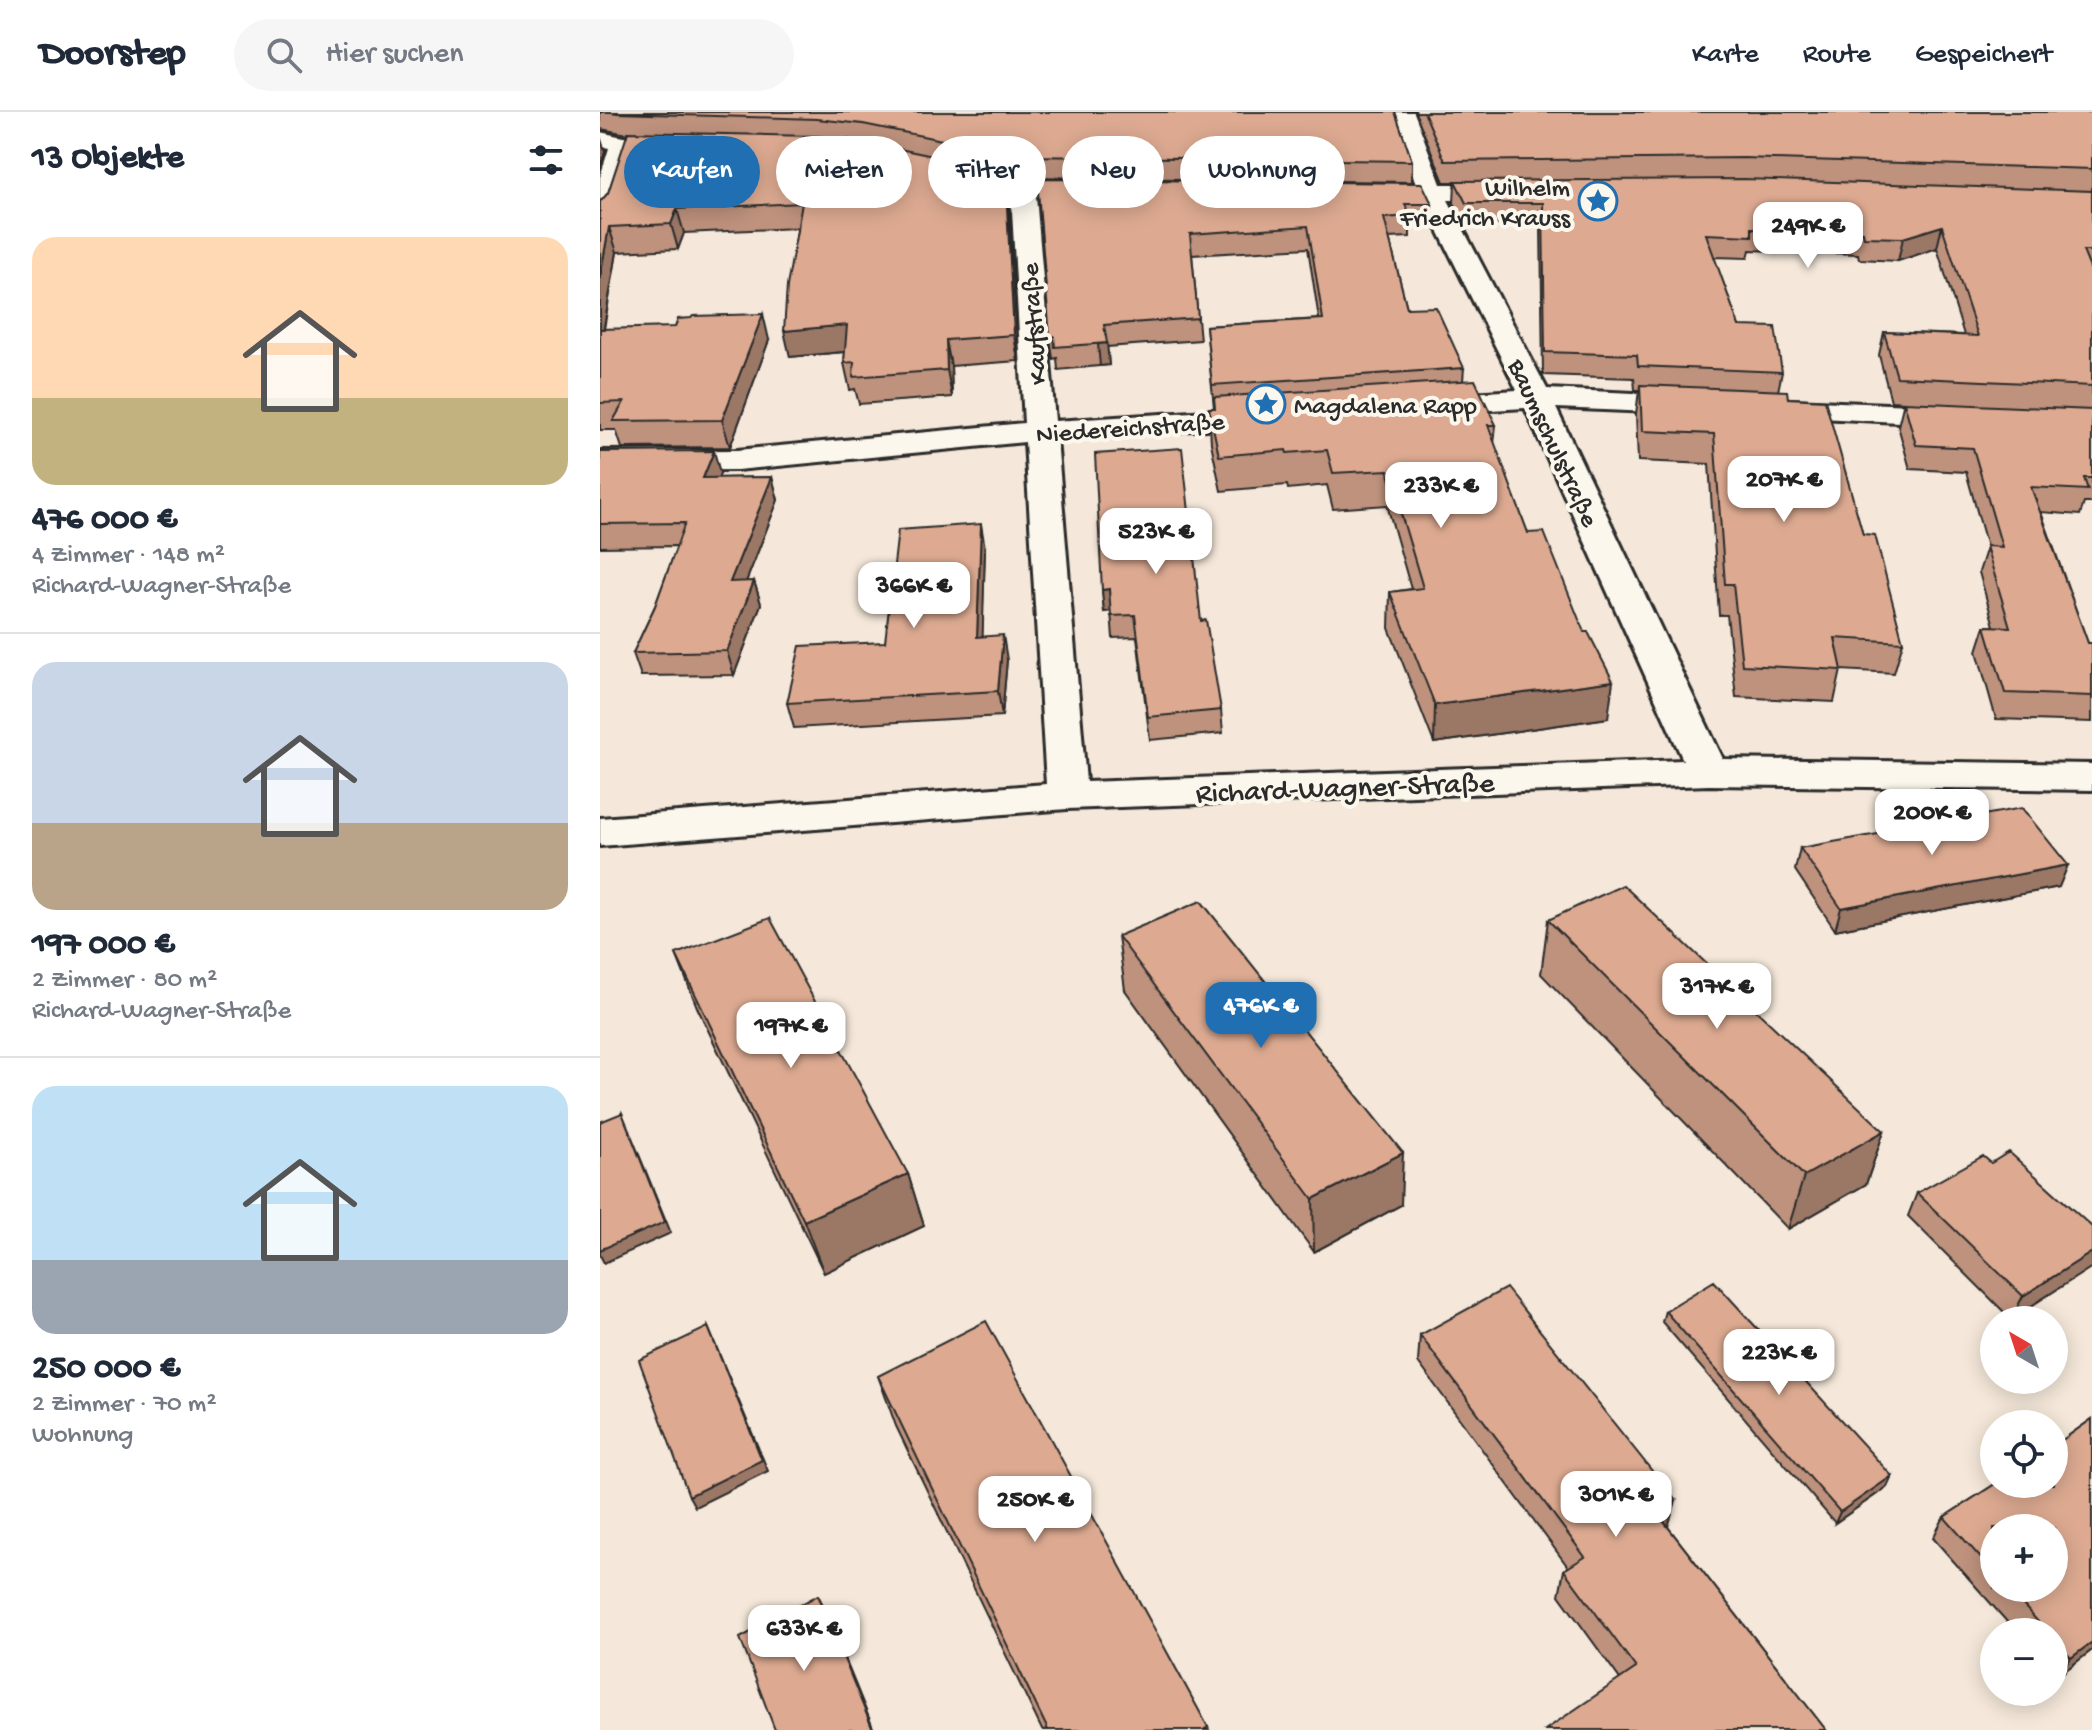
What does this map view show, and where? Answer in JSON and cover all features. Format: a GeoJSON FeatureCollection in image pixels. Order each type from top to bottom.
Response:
{"type":"FeatureCollection","features":[{"type":"Feature","properties":{"kind":"street","name":"Baumschulstraße"},"geometry":{"type":"LineString","coordinates":[[1402,112],[1432,193],[1536,398],[1709,772]]}},
{"type":"Feature","properties":{"kind":"street"},"geometry":{"type":"LineString","coordinates":[[600,216],[612,142]]}},
{"type":"Feature","properties":{"kind":"street"},"geometry":{"type":"LineString","coordinates":[[1345,192],[1540,192]]}},
{"type":"Feature","properties":{"kind":"street","name":"Kaufstraße"},"geometry":{"type":"LineString","coordinates":[[1024,208],[1067,796]]}},
{"type":"Feature","properties":{"kind":"street"},"geometry":{"type":"LineString","coordinates":[[1397,407],[1536,398],[1981,417]]}},
{"type":"Feature","properties":{"kind":"street","name":"Niedereichstraße"},"geometry":{"type":"LineString","coordinates":[[600,461],[737,460],[1040,431],[1304,413]]}},
{"type":"Feature","properties":{"kind":"street","name":"Richard-Wagner-Straße"},"geometry":{"type":"LineString","coordinates":[[600,832],[1067,796],[1709,772],[2092,777]]}},
{"type":"Feature","properties":{"kind":"building"},"geometry":{"type":"Polygon","coordinates":[[[611,112],[1395,112],[1412,161],[1345,160],[1345,136],[1180,136],[1180,158],[1164,158],[1164,136],[1062,136],[1062,157],[1046,156],[1046,136],[928,137],[863,124],[817,119],[611,112]]]}},
{"type":"Feature","properties":{"kind":"building"},"geometry":{"type":"Polygon","coordinates":[[[1424,112],[2092,112],[2092,169],[1744,158],[1445,161],[1424,112]]]}},
{"type":"Feature","properties":{"kind":"building"},"geometry":{"type":"Polygon","coordinates":[[[628,132],[816,136],[776,136],[776,204],[760,205],[760,136],[627,136],[628,132]]]}},
{"type":"Feature","properties":{"kind":"building"},"geometry":{"type":"Polygon","coordinates":[[[624,144],[624,208],[698,208],[677,209],[671,224],[609,227],[600,277],[600,201],[608,193],[624,144]]]}},
{"type":"Feature","properties":{"kind":"building"},"geometry":{"type":"Polygon","coordinates":[[[912,152],[928,155],[928,208],[1007,208],[1014,335],[946,340],[947,370],[853,377],[854,362],[844,363],[847,325],[784,331],[787,286],[801,208],[912,208],[912,152]]]}},
{"type":"Feature","properties":{"kind":"building"},"geometry":{"type":"Polygon","coordinates":[[[1046,179],[1062,179],[1062,208],[1164,208],[1164,180],[1180,180],[1180,208],[1345,208],[1345,182],[1422,183],[1432,204],[1405,204],[1410,216],[1384,218],[1407,308],[1436,307],[1464,368],[1212,385],[1206,326],[1323,319],[1308,226],[1190,234],[1198,318],[1104,325],[1107,343],[1055,347],[1054,336],[1050,337],[1039,208],[1046,208],[1046,179]]]}},
{"type":"Feature","properties":{"kind":"building"},"geometry":{"type":"Polygon","coordinates":[[[1744,179],[2092,191],[2092,251],[2083,251],[2092,273],[2092,386],[1897,377],[1884,332],[1978,336],[1942,226],[1903,238],[1864,237],[1863,232],[1752,228],[1752,236],[1706,234],[1739,326],[1775,327],[1782,372],[1638,366],[1637,355],[1545,352],[1543,203],[1466,203],[1455,181],[1744,179]]]}},
{"type":"Feature","properties":{"kind":"building"},"geometry":{"type":"Polygon","coordinates":[[[763,314],[722,420],[613,421],[624,402],[600,403],[600,329],[675,327],[678,319],[693,316],[763,314]]]}},
{"type":"Feature","properties":{"kind":"building"},"geometry":{"type":"Polygon","coordinates":[[[1475,380],[1496,425],[1488,425],[1528,533],[1544,532],[1584,632],[1588,632],[1613,681],[1435,705],[1390,592],[1423,588],[1388,470],[1333,473],[1327,450],[1219,456],[1209,408],[1215,408],[1214,397],[1475,380]]]}},
{"type":"Feature","properties":{"kind":"building"},"geometry":{"type":"Polygon","coordinates":[[[1640,385],[1787,391],[1788,398],[1825,400],[1863,534],[1875,535],[1903,642],[1835,638],[1842,670],[1742,665],[1733,584],[1725,584],[1714,434],[1642,431],[1640,385]]]}},
{"type":"Feature","properties":{"kind":"building"},"geometry":{"type":"Polygon","coordinates":[[[1904,402],[2092,410],[2092,478],[2084,478],[2088,490],[2031,487],[2088,643],[2092,643],[2092,696],[2005,693],[1985,626],[2010,627],[1986,546],[2002,547],[1973,448],[1916,445],[1904,402]]]}},
{"type":"Feature","properties":{"kind":"building"},"geometry":{"type":"Polygon","coordinates":[[[1182,448],[1201,621],[1206,620],[1221,710],[1148,717],[1135,615],[1111,616],[1109,589],[1102,590],[1095,454],[1182,448]]]}},
{"type":"Feature","properties":{"kind":"building"},"geometry":{"type":"Polygon","coordinates":[[[714,451],[703,478],[772,477],[730,582],[754,581],[727,651],[633,653],[655,606],[685,523],[600,524],[600,453],[714,451]]]}},
{"type":"Feature","properties":{"kind":"building"},"geometry":{"type":"Polygon","coordinates":[[[981,524],[977,637],[1003,635],[998,691],[787,703],[800,646],[885,642],[898,530],[981,524]]]}},
{"type":"Feature","properties":{"kind":"building"},"geometry":{"type":"Polygon","coordinates":[[[2022,808],[2068,865],[1841,908],[1800,848],[2022,808]]]}},
{"type":"Feature","properties":{"kind":"building"},"geometry":{"type":"Polygon","coordinates":[[[1623,885],[1884,1131],[1804,1176],[1548,920],[1623,885]]]}},
{"type":"Feature","properties":{"kind":"building"},"geometry":{"type":"Polygon","coordinates":[[[1201,901],[1403,1153],[1313,1199],[1118,936],[1201,901]]]}},
{"type":"Feature","properties":{"kind":"building"},"geometry":{"type":"Polygon","coordinates":[[[770,918],[908,1174],[804,1221],[676,954],[770,918]]]}},
{"type":"Feature","properties":{"kind":"building"},"geometry":{"type":"Polygon","coordinates":[[[622,1113],[665,1222],[600,1250],[600,1122],[622,1113]]]}},
{"type":"Feature","properties":{"kind":"building"},"geometry":{"type":"Polygon","coordinates":[[[2009,1152],[2092,1227],[2092,1252],[2023,1296],[1917,1193],[1983,1156],[1991,1163],[2009,1152]]]}},
{"type":"Feature","properties":{"kind":"building"},"geometry":{"type":"Polygon","coordinates":[[[1714,1281],[1892,1476],[1840,1512],[1665,1311],[1714,1281]]]}},
{"type":"Feature","properties":{"kind":"building"},"geometry":{"type":"Polygon","coordinates":[[[1506,1288],[1676,1501],[1657,1513],[1826,1730],[1545,1730],[1636,1668],[1564,1570],[1585,1557],[1420,1335],[1506,1288]]]}},
{"type":"Feature","properties":{"kind":"building"},"geometry":{"type":"Polygon","coordinates":[[[986,1321],[1208,1727],[1203,1730],[1048,1730],[878,1376],[986,1321]]]}},
{"type":"Feature","properties":{"kind":"building"},"geometry":{"type":"Polygon","coordinates":[[[708,1327],[762,1460],[689,1496],[639,1360],[708,1327]]]}},
{"type":"Feature","properties":{"kind":"building"},"geometry":{"type":"Polygon","coordinates":[[[2092,1419],[2092,1642],[2071,1658],[2068,1655],[2068,1618],[2035,1618],[2020,1602],[2068,1602],[2068,1514],[1980,1514],[1980,1557],[1944,1517],[1980,1494],[1980,1498],[2068,1498],[2068,1436],[2092,1419]]]}},
{"type":"Feature","properties":{"kind":"building"},"geometry":{"type":"Polygon","coordinates":[[[818,1595],[873,1730],[775,1730],[740,1638],[818,1595]]]}},
{"type":"Feature","properties":{"kind":"place","name":"Wilhelm Friedrich Krauss"},"geometry":{"type":"Point","coordinates":[1598,201]}},
{"type":"Feature","properties":{"kind":"place","name":"Magdalena Rapp"},"geometry":{"type":"Point","coordinates":[1266,404]}}]}
